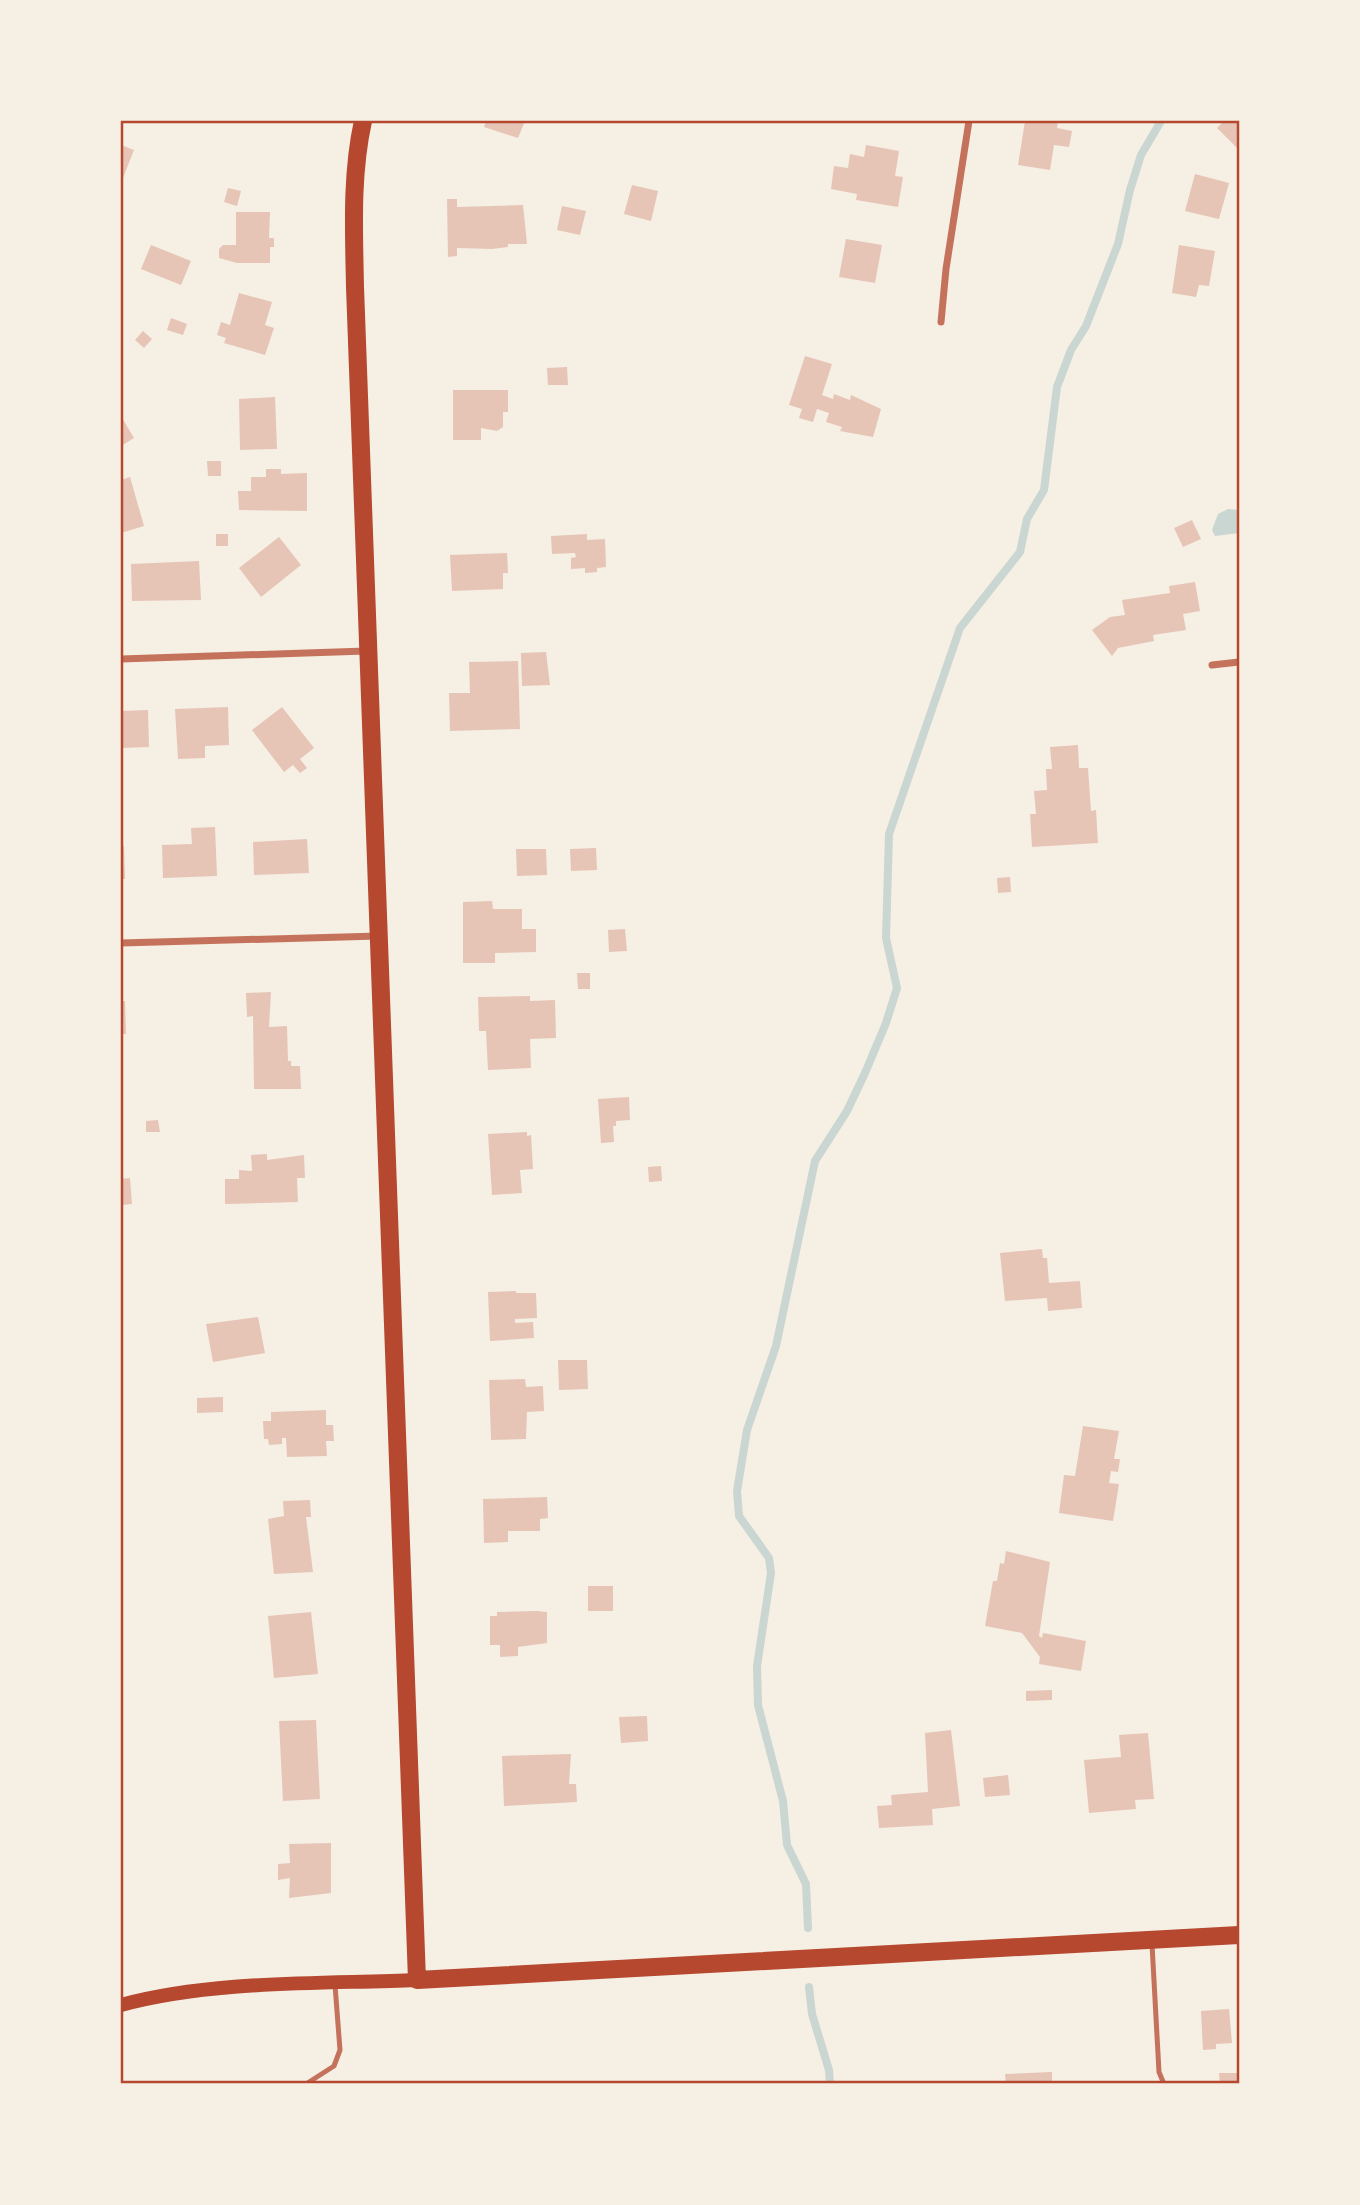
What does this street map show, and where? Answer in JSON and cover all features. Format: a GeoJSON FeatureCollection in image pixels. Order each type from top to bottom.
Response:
{"type":"FeatureCollection","features":[{"type":"Feature","properties":{"kind":"main road"},"geometry":{"type":"LineString","coordinates":[[363,121],[358,143],[354,229],[417,1980]]}},
{"type":"Feature","properties":{"kind":"main road"},"geometry":{"type":"LineString","coordinates":[[121,2006],[186,1994],[335,1984],[1239,1935]]}},
{"type":"Feature","properties":{"kind":"street"},"geometry":{"type":"LineString","coordinates":[[941,322],[946,269],[969,121]]}},
{"type":"Feature","properties":{"kind":"street"},"geometry":{"type":"LineString","coordinates":[[121,659],[370,651]]}},
{"type":"Feature","properties":{"kind":"street"},"geometry":{"type":"LineString","coordinates":[[1212,665],[1239,662]]}},
{"type":"Feature","properties":{"kind":"street"},"geometry":{"type":"LineString","coordinates":[[121,943],[379,936]]}},
{"type":"Feature","properties":{"kind":"lane"},"geometry":{"type":"LineString","coordinates":[[1152,1941],[1159,2072],[1164,2084]]}},
{"type":"Feature","properties":{"kind":"lane"},"geometry":{"type":"LineString","coordinates":[[306,2084],[334,2066],[340,2050],[335,1984]]}},
{"type":"Feature","properties":{"kind":"shaded area"},"geometry":{"type":"Polygon","coordinates":[[[1228,509],[1239,510],[1239,533],[1215,536],[1212,530],[1218,514],[1228,509]]]}},
{"type":"Feature","properties":{"kind":"building"},"geometry":{"type":"Polygon","coordinates":[[[486,121],[525,121],[518,138],[484,127],[486,121]]]}},
{"type":"Feature","properties":{"kind":"building"},"geometry":{"type":"Polygon","coordinates":[[[1025,121],[1058,121],[1057,128],[1072,131],[1069,147],[1054,145],[1050,170],[1018,165],[1025,121]]]}},
{"type":"Feature","properties":{"kind":"building"},"geometry":{"type":"Polygon","coordinates":[[[1224,121],[1239,121],[1239,150],[1217,128],[1224,121]]]}},
{"type":"Feature","properties":{"kind":"building"},"geometry":{"type":"Polygon","coordinates":[[[121,145],[134,150],[121,183],[121,145]]]}},
{"type":"Feature","properties":{"kind":"building"},"geometry":{"type":"Polygon","coordinates":[[[866,145],[899,151],[895,176],[903,177],[898,207],[856,200],[857,194],[831,189],[834,166],[848,168],[850,154],[864,157],[866,145]]]}},
{"type":"Feature","properties":{"kind":"building"},"geometry":{"type":"Polygon","coordinates":[[[1195,174],[1229,183],[1219,219],[1185,211],[1195,174]]]}},
{"type":"Feature","properties":{"kind":"building"},"geometry":{"type":"Polygon","coordinates":[[[632,185],[658,191],[651,221],[624,214],[632,185]]]}},
{"type":"Feature","properties":{"kind":"building"},"geometry":{"type":"Polygon","coordinates":[[[228,188],[241,191],[237,206],[224,202],[228,188]]]}},
{"type":"Feature","properties":{"kind":"building"},"geometry":{"type":"Polygon","coordinates":[[[447,199],[457,199],[457,207],[523,205],[527,244],[508,244],[508,247],[492,249],[457,248],[457,256],[448,257],[447,199]]]}},
{"type":"Feature","properties":{"kind":"building"},"geometry":{"type":"Polygon","coordinates":[[[562,206],[586,211],[580,235],[557,230],[562,206]]]}},
{"type":"Feature","properties":{"kind":"building"},"geometry":{"type":"Polygon","coordinates":[[[236,212],[270,212],[269,238],[274,238],[274,247],[270,247],[270,263],[237,263],[219,258],[219,249],[223,245],[236,245],[236,212]]]}},
{"type":"Feature","properties":{"kind":"building"},"geometry":{"type":"Polygon","coordinates":[[[846,239],[882,245],[875,283],[839,277],[846,239]]]}},
{"type":"Feature","properties":{"kind":"building"},"geometry":{"type":"Polygon","coordinates":[[[151,245],[191,261],[181,285],[141,269],[151,245]]]}},
{"type":"Feature","properties":{"kind":"building"},"geometry":{"type":"Polygon","coordinates":[[[1179,245],[1215,251],[1209,286],[1199,285],[1196,297],[1172,293],[1179,245]]]}},
{"type":"Feature","properties":{"kind":"building"},"geometry":{"type":"Polygon","coordinates":[[[239,293],[272,302],[265,325],[274,328],[265,355],[224,343],[226,338],[217,335],[221,322],[230,325],[239,293]]]}},
{"type":"Feature","properties":{"kind":"building"},"geometry":{"type":"Polygon","coordinates":[[[171,318],[187,324],[183,335],[167,330],[171,318]]]}},
{"type":"Feature","properties":{"kind":"building"},"geometry":{"type":"Polygon","coordinates":[[[143,331],[152,339],[144,348],[135,340],[143,331]]]}},
{"type":"Feature","properties":{"kind":"building"},"geometry":{"type":"Polygon","coordinates":[[[805,356],[832,364],[822,395],[833,399],[834,394],[850,400],[851,395],[881,409],[873,437],[840,431],[842,427],[826,422],[829,413],[817,409],[813,422],[799,418],[802,409],[789,405],[805,356]]]}},
{"type":"Feature","properties":{"kind":"building"},"geometry":{"type":"Polygon","coordinates":[[[567,367],[568,385],[548,385],[547,368],[567,367]]]}},
{"type":"Feature","properties":{"kind":"building"},"geometry":{"type":"Polygon","coordinates":[[[453,390],[508,390],[508,412],[503,412],[503,427],[497,431],[481,428],[481,440],[453,440],[453,390]]]}},
{"type":"Feature","properties":{"kind":"building"},"geometry":{"type":"Polygon","coordinates":[[[275,397],[277,449],[240,450],[239,399],[275,397]]]}},
{"type":"Feature","properties":{"kind":"building"},"geometry":{"type":"Polygon","coordinates":[[[121,416],[134,438],[121,446],[121,416]]]}},
{"type":"Feature","properties":{"kind":"building"},"geometry":{"type":"Polygon","coordinates":[[[207,461],[221,461],[221,476],[208,476],[207,461]]]}},
{"type":"Feature","properties":{"kind":"building"},"geometry":{"type":"Polygon","coordinates":[[[266,469],[281,469],[281,474],[307,473],[307,511],[239,510],[238,491],[251,491],[251,477],[266,477],[266,469]]]}},
{"type":"Feature","properties":{"kind":"building"},"geometry":{"type":"Polygon","coordinates":[[[130,477],[144,526],[121,533],[121,480],[130,477]]]}},
{"type":"Feature","properties":{"kind":"building"},"geometry":{"type":"Polygon","coordinates":[[[1192,520],[1201,539],[1183,547],[1174,528],[1192,520]]]}},
{"type":"Feature","properties":{"kind":"building"},"geometry":{"type":"Polygon","coordinates":[[[216,534],[228,534],[228,546],[216,546],[216,534]]]}},
{"type":"Feature","properties":{"kind":"building"},"geometry":{"type":"Polygon","coordinates":[[[587,534],[587,540],[605,539],[606,567],[597,568],[597,572],[585,573],[585,568],[571,569],[571,558],[576,557],[575,553],[552,554],[551,536],[587,534]]]}},
{"type":"Feature","properties":{"kind":"building"},"geometry":{"type":"Polygon","coordinates":[[[279,537],[301,565],[261,597],[239,568],[279,537]]]}},
{"type":"Feature","properties":{"kind":"building"},"geometry":{"type":"Polygon","coordinates":[[[507,553],[508,573],[503,573],[503,589],[452,591],[450,555],[507,553]]]}},
{"type":"Feature","properties":{"kind":"building"},"geometry":{"type":"Polygon","coordinates":[[[199,561],[201,600],[132,601],[131,564],[199,561]]]}},
{"type":"Feature","properties":{"kind":"building"},"geometry":{"type":"Polygon","coordinates":[[[1195,582],[1200,611],[1183,614],[1186,630],[1153,635],[1154,641],[1118,648],[1112,656],[1092,630],[1110,617],[1125,615],[1122,600],[1170,593],[1169,586],[1195,582]]]}},
{"type":"Feature","properties":{"kind":"building"},"geometry":{"type":"Polygon","coordinates":[[[546,652],[550,685],[522,686],[521,653],[546,652]]]}},
{"type":"Feature","properties":{"kind":"building"},"geometry":{"type":"Polygon","coordinates":[[[518,661],[520,729],[450,731],[449,693],[470,693],[469,662],[518,661]]]}},
{"type":"Feature","properties":{"kind":"building"},"geometry":{"type":"Polygon","coordinates":[[[228,707],[229,745],[205,746],[205,758],[178,759],[175,709],[228,707]]]}},
{"type":"Feature","properties":{"kind":"building"},"geometry":{"type":"Polygon","coordinates":[[[282,707],[314,748],[300,759],[307,768],[300,773],[293,765],[284,772],[252,730],[282,707]]]}},
{"type":"Feature","properties":{"kind":"building"},"geometry":{"type":"Polygon","coordinates":[[[148,710],[149,747],[121,748],[121,711],[148,710]]]}},
{"type":"Feature","properties":{"kind":"building"},"geometry":{"type":"Polygon","coordinates":[[[1078,745],[1079,768],[1088,768],[1091,811],[1096,810],[1098,843],[1032,847],[1030,814],[1036,814],[1034,791],[1047,790],[1046,769],[1052,769],[1050,747],[1078,745]]]}},
{"type":"Feature","properties":{"kind":"building"},"geometry":{"type":"Polygon","coordinates":[[[215,827],[217,876],[163,878],[162,845],[192,844],[191,828],[215,827]]]}},
{"type":"Feature","properties":{"kind":"building"},"geometry":{"type":"Polygon","coordinates":[[[307,839],[309,873],[254,875],[253,842],[307,839]]]}},
{"type":"Feature","properties":{"kind":"building"},"geometry":{"type":"Polygon","coordinates":[[[121,846],[124,846],[125,879],[121,879],[121,846]]]}},
{"type":"Feature","properties":{"kind":"building"},"geometry":{"type":"Polygon","coordinates":[[[596,848],[597,870],[571,871],[570,849],[596,848]]]}},
{"type":"Feature","properties":{"kind":"building"},"geometry":{"type":"Polygon","coordinates":[[[516,849],[546,849],[547,875],[517,876],[516,849]]]}},
{"type":"Feature","properties":{"kind":"building"},"geometry":{"type":"Polygon","coordinates":[[[1010,877],[1011,892],[998,893],[997,878],[1010,877]]]}},
{"type":"Feature","properties":{"kind":"building"},"geometry":{"type":"Polygon","coordinates":[[[492,901],[493,909],[522,909],[522,929],[536,929],[536,952],[495,953],[495,963],[463,963],[463,902],[492,901]]]}},
{"type":"Feature","properties":{"kind":"building"},"geometry":{"type":"Polygon","coordinates":[[[625,929],[627,951],[609,952],[608,930],[625,929]]]}},
{"type":"Feature","properties":{"kind":"building"},"geometry":{"type":"Polygon","coordinates":[[[577,973],[590,973],[590,989],[578,989],[577,973]]]}},
{"type":"Feature","properties":{"kind":"building"},"geometry":{"type":"Polygon","coordinates":[[[271,992],[269,1027],[287,1026],[288,1061],[291,1061],[291,1066],[300,1066],[301,1089],[254,1089],[253,1016],[247,1017],[246,993],[271,992]]]}},
{"type":"Feature","properties":{"kind":"building"},"geometry":{"type":"Polygon","coordinates":[[[530,996],[530,1001],[555,1000],[556,1038],[530,1039],[531,1068],[488,1070],[486,1031],[479,1031],[478,997],[530,996]]]}},
{"type":"Feature","properties":{"kind":"building"},"geometry":{"type":"Polygon","coordinates":[[[121,1001],[125,1001],[126,1034],[121,1034],[121,1001]]]}},
{"type":"Feature","properties":{"kind":"building"},"geometry":{"type":"Polygon","coordinates":[[[629,1097],[630,1120],[616,1121],[616,1126],[613,1126],[614,1142],[601,1143],[598,1099],[629,1097]]]}},
{"type":"Feature","properties":{"kind":"building"},"geometry":{"type":"Polygon","coordinates":[[[158,1120],[160,1132],[146,1132],[146,1121],[158,1120]]]}},
{"type":"Feature","properties":{"kind":"building"},"geometry":{"type":"Polygon","coordinates":[[[527,1132],[527,1136],[531,1135],[533,1169],[520,1170],[522,1193],[492,1195],[488,1134],[527,1132]]]}},
{"type":"Feature","properties":{"kind":"building"},"geometry":{"type":"Polygon","coordinates":[[[267,1154],[267,1160],[304,1155],[305,1178],[297,1178],[298,1202],[225,1204],[225,1179],[239,1179],[239,1170],[252,1171],[251,1155],[267,1154]]]}},
{"type":"Feature","properties":{"kind":"building"},"geometry":{"type":"Polygon","coordinates":[[[661,1166],[662,1181],[649,1182],[648,1167],[661,1166]]]}},
{"type":"Feature","properties":{"kind":"building"},"geometry":{"type":"Polygon","coordinates":[[[130,1178],[132,1204],[121,1205],[121,1179],[130,1178]]]}},
{"type":"Feature","properties":{"kind":"building"},"geometry":{"type":"Polygon","coordinates":[[[1042,1249],[1043,1258],[1047,1258],[1049,1283],[1080,1281],[1082,1308],[1048,1311],[1047,1298],[1005,1301],[1000,1253],[1042,1249]]]}},
{"type":"Feature","properties":{"kind":"building"},"geometry":{"type":"Polygon","coordinates":[[[488,1292],[536,1293],[537,1318],[515,1319],[515,1323],[533,1322],[534,1338],[490,1341],[488,1292]]]}},
{"type":"Feature","properties":{"kind":"building"},"geometry":{"type":"Polygon","coordinates":[[[258,1317],[265,1353],[213,1362],[206,1324],[258,1317]]]}},
{"type":"Feature","properties":{"kind":"building"},"geometry":{"type":"Polygon","coordinates":[[[558,1360],[587,1360],[588,1389],[559,1390],[558,1360]]]}},
{"type":"Feature","properties":{"kind":"building"},"geometry":{"type":"Polygon","coordinates":[[[525,1379],[526,1387],[543,1386],[544,1411],[527,1412],[526,1439],[491,1440],[489,1380],[525,1379]]]}},
{"type":"Feature","properties":{"kind":"building"},"geometry":{"type":"Polygon","coordinates":[[[223,1397],[223,1412],[197,1413],[197,1398],[223,1397]]]}},
{"type":"Feature","properties":{"kind":"building"},"geometry":{"type":"Polygon","coordinates":[[[326,1410],[326,1425],[333,1425],[334,1441],[326,1441],[327,1456],[287,1457],[286,1438],[282,1438],[282,1444],[269,1445],[268,1439],[264,1439],[263,1421],[271,1421],[271,1412],[326,1410]]]}},
{"type":"Feature","properties":{"kind":"building"},"geometry":{"type":"Polygon","coordinates":[[[1083,1426],[1119,1431],[1114,1459],[1120,1459],[1118,1472],[1111,1471],[1109,1483],[1119,1484],[1113,1521],[1059,1513],[1064,1475],[1075,1476],[1083,1426]]]}},
{"type":"Feature","properties":{"kind":"building"},"geometry":{"type":"Polygon","coordinates":[[[547,1497],[548,1518],[540,1519],[540,1531],[508,1531],[508,1542],[484,1543],[483,1499],[547,1497]]]}},
{"type":"Feature","properties":{"kind":"building"},"geometry":{"type":"Polygon","coordinates":[[[310,1500],[311,1517],[306,1517],[313,1572],[274,1574],[268,1519],[284,1516],[283,1501],[310,1500]]]}},
{"type":"Feature","properties":{"kind":"building"},"geometry":{"type":"Polygon","coordinates":[[[1006,1551],[1050,1562],[1039,1636],[1042,1638],[1043,1633],[1086,1641],[1081,1671],[1039,1664],[1040,1657],[1022,1633],[985,1626],[993,1581],[997,1581],[1000,1563],[1004,1564],[1006,1551]]]}},
{"type":"Feature","properties":{"kind":"building"},"geometry":{"type":"Polygon","coordinates":[[[588,1586],[613,1586],[613,1611],[588,1611],[588,1586]]]}},
{"type":"Feature","properties":{"kind":"building"},"geometry":{"type":"Polygon","coordinates":[[[311,1612],[318,1674],[274,1678],[268,1616],[311,1612]]]}},
{"type":"Feature","properties":{"kind":"building"},"geometry":{"type":"Polygon","coordinates":[[[497,1612],[547,1612],[547,1643],[518,1647],[518,1656],[500,1657],[500,1645],[490,1645],[490,1616],[497,1616],[497,1612]]]}},
{"type":"Feature","properties":{"kind":"building"},"geometry":{"type":"Polygon","coordinates":[[[1052,1690],[1052,1700],[1026,1701],[1026,1691],[1052,1690]]]}},
{"type":"Feature","properties":{"kind":"building"},"geometry":{"type":"Polygon","coordinates":[[[647,1716],[648,1741],[621,1743],[619,1717],[647,1716]]]}},
{"type":"Feature","properties":{"kind":"building"},"geometry":{"type":"Polygon","coordinates":[[[316,1720],[320,1799],[283,1801],[279,1721],[316,1720]]]}},
{"type":"Feature","properties":{"kind":"building"},"geometry":{"type":"Polygon","coordinates":[[[951,1730],[960,1806],[932,1809],[933,1825],[879,1828],[877,1806],[892,1805],[891,1795],[928,1792],[925,1733],[951,1730]]]}},
{"type":"Feature","properties":{"kind":"building"},"geometry":{"type":"Polygon","coordinates":[[[1148,1733],[1154,1799],[1135,1800],[1136,1809],[1089,1813],[1084,1760],[1121,1757],[1119,1735],[1148,1733]]]}},
{"type":"Feature","properties":{"kind":"building"},"geometry":{"type":"Polygon","coordinates":[[[571,1754],[569,1784],[576,1784],[577,1802],[504,1806],[502,1756],[571,1754]]]}},
{"type":"Feature","properties":{"kind":"building"},"geometry":{"type":"Polygon","coordinates":[[[1008,1775],[1010,1795],[985,1797],[983,1778],[1008,1775]]]}},
{"type":"Feature","properties":{"kind":"building"},"geometry":{"type":"Polygon","coordinates":[[[331,1843],[331,1893],[289,1898],[290,1878],[278,1880],[278,1864],[290,1863],[289,1844],[331,1843]]]}},
{"type":"Feature","properties":{"kind":"building"},"geometry":{"type":"Polygon","coordinates":[[[1229,2009],[1232,2043],[1216,2044],[1216,2049],[1203,2050],[1201,2011],[1229,2009]]]}},
{"type":"Feature","properties":{"kind":"building"},"geometry":{"type":"Polygon","coordinates":[[[1052,2072],[1052,2084],[1006,2084],[1005,2074],[1052,2072]]]}},
{"type":"Feature","properties":{"kind":"building"},"geometry":{"type":"Polygon","coordinates":[[[1219,2073],[1239,2073],[1239,2084],[1220,2084],[1219,2073]]]}},
{"type":"Feature","properties":{"kind":"waterway"},"geometry":{"type":"LineString","coordinates":[[808,1928],[806,1884],[787,1845],[783,1801],[758,1705],[757,1666],[771,1573],[769,1558],[739,1516],[737,1491],[747,1430],[776,1346],[815,1161],[847,1111],[886,1023],[897,988],[886,938],[889,834],[960,628],[1020,552],[1027,519],[1044,490],[1057,387],[1071,350],[1086,326],[1118,244],[1141,155],[1161,121]]}},
{"type":"Feature","properties":{"kind":"waterway"},"geometry":{"type":"LineString","coordinates":[[809,1987],[812,2014],[829,2070],[830,2084]]}}]}
